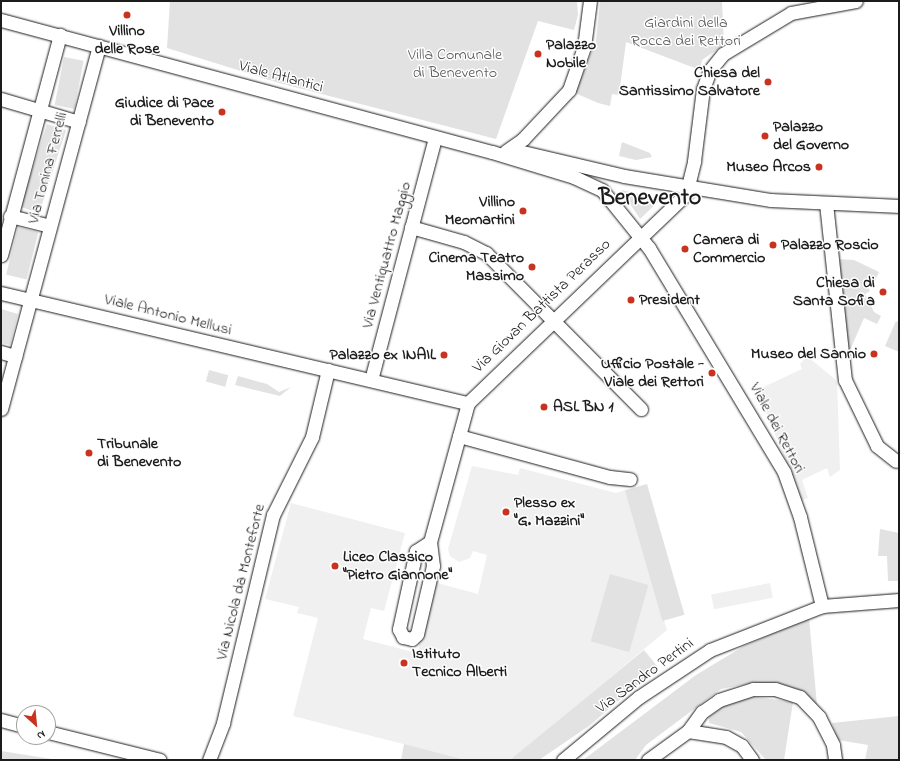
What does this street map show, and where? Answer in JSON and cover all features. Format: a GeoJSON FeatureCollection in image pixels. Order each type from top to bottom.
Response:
{"type":"FeatureCollection","features":[{"type":"Feature","properties":{"kind":"street"},"geometry":{"type":"LineString","coordinates":[[510,149],[558,104],[569,90],[584,47],[590,1]]}},
{"type":"Feature","properties":{"kind":"street"},"geometry":{"type":"LineString","coordinates":[[689,187],[703,89],[710,70],[723,54],[791,13],[856,1]]}},
{"type":"Feature","properties":{"kind":"street","name":"Viale Atlantici"},"geometry":{"type":"LineString","coordinates":[[1,20],[493,153],[574,177]]}},
{"type":"Feature","properties":{"kind":"street","name":"Via Tonina Ferrelli"},"geometry":{"type":"LineString","coordinates":[[1,255],[10,216],[60,35]]}},
{"type":"Feature","properties":{"kind":"street","name":"Via Tonina Ferrelli"},"geometry":{"type":"LineString","coordinates":[[1,410],[99,46]]}},
{"type":"Feature","properties":{"kind":"street"},"geometry":{"type":"LineString","coordinates":[[1,99],[79,122]]}},
{"type":"Feature","properties":{"kind":"street","name":"Via Ventiquattro Maggio"},"geometry":{"type":"LineString","coordinates":[[371,380],[435,138]]}},
{"type":"Feature","properties":{"kind":"street"},"geometry":{"type":"LineString","coordinates":[[493,153],[510,149],[586,164],[624,176],[770,200],[899,206]]}},
{"type":"Feature","properties":{"kind":"street","name":"Viale dei Rettori"},"geometry":{"type":"LineString","coordinates":[[574,177],[602,190],[640,234],[758,424],[784,472],[800,517],[822,606]]}},
{"type":"Feature","properties":{"kind":"street","name":"Via Giovan Battista Perasso"},"geometry":{"type":"LineString","coordinates":[[468,403],[550,320],[640,234],[686,194],[689,187]]}},
{"type":"Feature","properties":{"kind":"street"},"geometry":{"type":"LineString","coordinates":[[826,203],[845,380],[877,446],[896,461]]}},
{"type":"Feature","properties":{"kind":"street"},"geometry":{"type":"LineString","coordinates":[[10,216],[50,226]]}},
{"type":"Feature","properties":{"kind":"street"},"geometry":{"type":"LineString","coordinates":[[411,227],[464,242],[486,253],[550,320],[641,409]]}},
{"type":"Feature","properties":{"kind":"street","name":"Viale Antonio Mellusi"},"geometry":{"type":"LineString","coordinates":[[1,293],[31,298],[468,403]]}},
{"type":"Feature","properties":{"kind":"street"},"geometry":{"type":"LineString","coordinates":[[1,352],[15,356]]}},
{"type":"Feature","properties":{"kind":"street","name":"Via Nicola da Monteforte"},"geometry":{"type":"LineString","coordinates":[[210,760],[223,723],[273,515],[312,437],[328,370]]}},
{"type":"Feature","properties":{"kind":"street"},"geometry":{"type":"LineString","coordinates":[[430,542],[416,551],[399,629],[403,636],[412,639],[417,634],[433,566],[430,542],[468,403]]}},
{"type":"Feature","properties":{"kind":"street"},"geometry":{"type":"LineString","coordinates":[[459,436],[610,477],[630,479]]}},
{"type":"Feature","properties":{"kind":"street"},"geometry":{"type":"LineString","coordinates":[[822,606],[899,600]]}},
{"type":"Feature","properties":{"kind":"street","name":"Via Sandro Pertini"},"geometry":{"type":"LineString","coordinates":[[563,760],[688,662],[710,650],[822,606]]}},
{"type":"Feature","properties":{"kind":"street"},"geometry":{"type":"LineString","coordinates":[[648,760],[688,731],[702,712],[726,697],[753,689],[775,689],[800,697],[819,717],[833,745],[835,760]]}},
{"type":"Feature","properties":{"kind":"street"},"geometry":{"type":"LineString","coordinates":[[1,720],[16,724]]}},
{"type":"Feature","properties":{"kind":"street"},"geometry":{"type":"LineString","coordinates":[[688,731],[726,737],[742,746],[752,760]]}},
{"type":"Feature","properties":{"kind":"street"},"geometry":{"type":"LineString","coordinates":[[56,734],[160,760]]}},
{"type":"Feature","properties":{"kind":"shaded area"},"geometry":{"type":"Polygon","coordinates":[[[807,356],[837,381],[840,470],[830,477],[827,468],[802,480],[808,498],[802,500],[757,390],[802,369],[800,364],[807,356]]]}},
{"type":"Feature","properties":{"kind":"shaded area"},"geometry":{"type":"Polygon","coordinates":[[[472,466],[518,475],[520,468],[616,493],[625,490],[667,630],[511,760],[466,760],[293,716],[318,618],[297,613],[299,607],[265,599],[291,503],[405,533],[384,611],[371,608],[363,639],[417,653],[437,583],[478,594],[487,555],[473,551],[470,558],[459,562],[450,556],[448,549],[472,466]]]}},
{"type":"Feature","properties":{"kind":"shaded area"},"geometry":{"type":"Polygon","coordinates":[[[770,583],[773,598],[714,609],[711,594],[770,583]]]}},
{"type":"Feature","properties":{"kind":"green space","name":"Villa Comunale di Benevento"},"geometry":{"type":"Polygon","coordinates":[[[170,1],[577,1],[578,15],[574,30],[538,21],[496,139],[279,83],[167,48],[170,1]]]}},
{"type":"Feature","properties":{"kind":"green space","name":"Giardini della Rocca dei Rettori"},"geometry":{"type":"Polygon","coordinates":[[[600,1],[722,1],[724,45],[702,60],[700,70],[626,42],[619,95],[612,94],[610,106],[598,103],[575,93],[596,41],[600,1]]]}},
{"type":"Feature","properties":{"kind":"green space"},"geometry":{"type":"Polygon","coordinates":[[[64,57],[84,61],[74,109],[55,105],[64,57]]]}},
{"type":"Feature","properties":{"kind":"green space"},"geometry":{"type":"Polygon","coordinates":[[[47,124],[66,130],[39,213],[20,207],[47,124]]]}},
{"type":"Feature","properties":{"kind":"green space"},"geometry":{"type":"Polygon","coordinates":[[[622,142],[650,153],[652,157],[636,160],[619,156],[622,142]]]}},
{"type":"Feature","properties":{"kind":"green space"},"geometry":{"type":"Polygon","coordinates":[[[621,190],[661,199],[640,219],[621,190]]]}},
{"type":"Feature","properties":{"kind":"green space"},"geometry":{"type":"Polygon","coordinates":[[[18,227],[38,232],[27,280],[6,275],[18,227]]]}},
{"type":"Feature","properties":{"kind":"green space"},"geometry":{"type":"Polygon","coordinates":[[[837,259],[854,260],[879,272],[874,283],[867,285],[870,291],[865,294],[874,312],[881,316],[877,324],[864,318],[847,357],[837,259]]]}},
{"type":"Feature","properties":{"kind":"green space"},"geometry":{"type":"Polygon","coordinates":[[[1,309],[18,314],[10,345],[1,343],[1,309]]]}},
{"type":"Feature","properties":{"kind":"green space"},"geometry":{"type":"Polygon","coordinates":[[[896,321],[899,323],[899,352],[885,346],[896,321]]]}},
{"type":"Feature","properties":{"kind":"green space"},"geometry":{"type":"Polygon","coordinates":[[[209,370],[228,375],[225,387],[206,382],[209,370]]]}},
{"type":"Feature","properties":{"kind":"green space"},"geometry":{"type":"Polygon","coordinates":[[[238,376],[267,384],[279,392],[291,387],[280,396],[235,385],[238,376]]]}},
{"type":"Feature","properties":{"kind":"green space"},"geometry":{"type":"Polygon","coordinates":[[[647,484],[684,615],[662,621],[625,490],[647,484]]]}},
{"type":"Feature","properties":{"kind":"green space"},"geometry":{"type":"Polygon","coordinates":[[[880,529],[899,533],[899,581],[888,581],[887,556],[878,556],[880,529]]]}},
{"type":"Feature","properties":{"kind":"green space"},"geometry":{"type":"Polygon","coordinates":[[[610,574],[648,585],[629,652],[591,641],[610,574]]]}},
{"type":"Feature","properties":{"kind":"green space"},"geometry":{"type":"Polygon","coordinates":[[[809,618],[817,705],[786,687],[747,684],[721,689],[646,745],[635,760],[583,760],[696,675],[744,646],[809,618]]]}},
{"type":"Feature","properties":{"kind":"green space"},"geometry":{"type":"Polygon","coordinates":[[[644,650],[658,667],[589,726],[539,760],[510,760],[644,650]]]}},
{"type":"Feature","properties":{"kind":"green space"},"geometry":{"type":"Polygon","coordinates":[[[750,696],[793,702],[784,760],[766,760],[741,732],[709,723],[709,717],[722,707],[750,696]]]}},
{"type":"Feature","properties":{"kind":"green space"},"geometry":{"type":"Polygon","coordinates":[[[899,716],[899,760],[865,760],[868,745],[838,740],[832,723],[899,716]]]}},
{"type":"Feature","properties":{"kind":"green space"},"geometry":{"type":"Polygon","coordinates":[[[404,744],[466,760],[401,760],[404,744]]]}},
{"type":"Feature","properties":{"kind":"green space"},"geometry":{"type":"Polygon","coordinates":[[[1,751],[58,760],[1,760],[1,751]]]}},
{"type":"Feature","properties":{"kind":"place","name":"Villino delle Rose"},"geometry":{"type":"Point","coordinates":[127,15]}},
{"type":"Feature","properties":{"kind":"place","name":"Palazzo Nobile"},"geometry":{"type":"Point","coordinates":[538,54]}},
{"type":"Feature","properties":{"kind":"place","name":"Chiesa del Santissimo Salvatore"},"geometry":{"type":"Point","coordinates":[768,82]}},
{"type":"Feature","properties":{"kind":"place","name":"Giudice di Pace di Benevento"},"geometry":{"type":"Point","coordinates":[222,112]}},
{"type":"Feature","properties":{"kind":"place","name":"Palazzo del Governo"},"geometry":{"type":"Point","coordinates":[765,136]}},
{"type":"Feature","properties":{"kind":"place","name":"Museo Arcos"},"geometry":{"type":"Point","coordinates":[819,167]}},
{"type":"Feature","properties":{"kind":"place","name":"Villino Meomartini"},"geometry":{"type":"Point","coordinates":[523,211]}},
{"type":"Feature","properties":{"kind":"place","name":"Palazzo Roscio"},"geometry":{"type":"Point","coordinates":[773,245]}},
{"type":"Feature","properties":{"kind":"place","name":"Camera di Commercio"},"geometry":{"type":"Point","coordinates":[685,249]}},
{"type":"Feature","properties":{"kind":"place","name":"Cinema Teatro Massimo"},"geometry":{"type":"Point","coordinates":[532,267]}},
{"type":"Feature","properties":{"kind":"place","name":"Chiesa di Santa Sofia"},"geometry":{"type":"Point","coordinates":[883,292]}},
{"type":"Feature","properties":{"kind":"place","name":"President"},"geometry":{"type":"Point","coordinates":[631,300]}},
{"type":"Feature","properties":{"kind":"place","name":"Museo del Sannio"},"geometry":{"type":"Point","coordinates":[874,354]}},
{"type":"Feature","properties":{"kind":"place","name":"Palazzo ex INAIL"},"geometry":{"type":"Point","coordinates":[444,355]}},
{"type":"Feature","properties":{"kind":"place","name":"Ufficio Postale - Viale dei Rettori"},"geometry":{"type":"Point","coordinates":[712,373]}},
{"type":"Feature","properties":{"kind":"place","name":"ASL BN 1"},"geometry":{"type":"Point","coordinates":[544,407]}},
{"type":"Feature","properties":{"kind":"place","name":"Tribunale di Benevento"},"geometry":{"type":"Point","coordinates":[89,453]}},
{"type":"Feature","properties":{"kind":"place","name":"Plesso ex \"G. Mazzini\""},"geometry":{"type":"Point","coordinates":[506,512]}},
{"type":"Feature","properties":{"kind":"place","name":"Liceo Classico \"Pietro Giannone\""},"geometry":{"type":"Point","coordinates":[335,566]}},
{"type":"Feature","properties":{"kind":"place","name":"Istituto Tecnico Alberti"},"geometry":{"type":"Point","coordinates":[404,663]}},
{"type":"Feature","properties":{"kind":"district","name":"Benevento"},"geometry":{"type":"Point","coordinates":[650,199]}}]}
